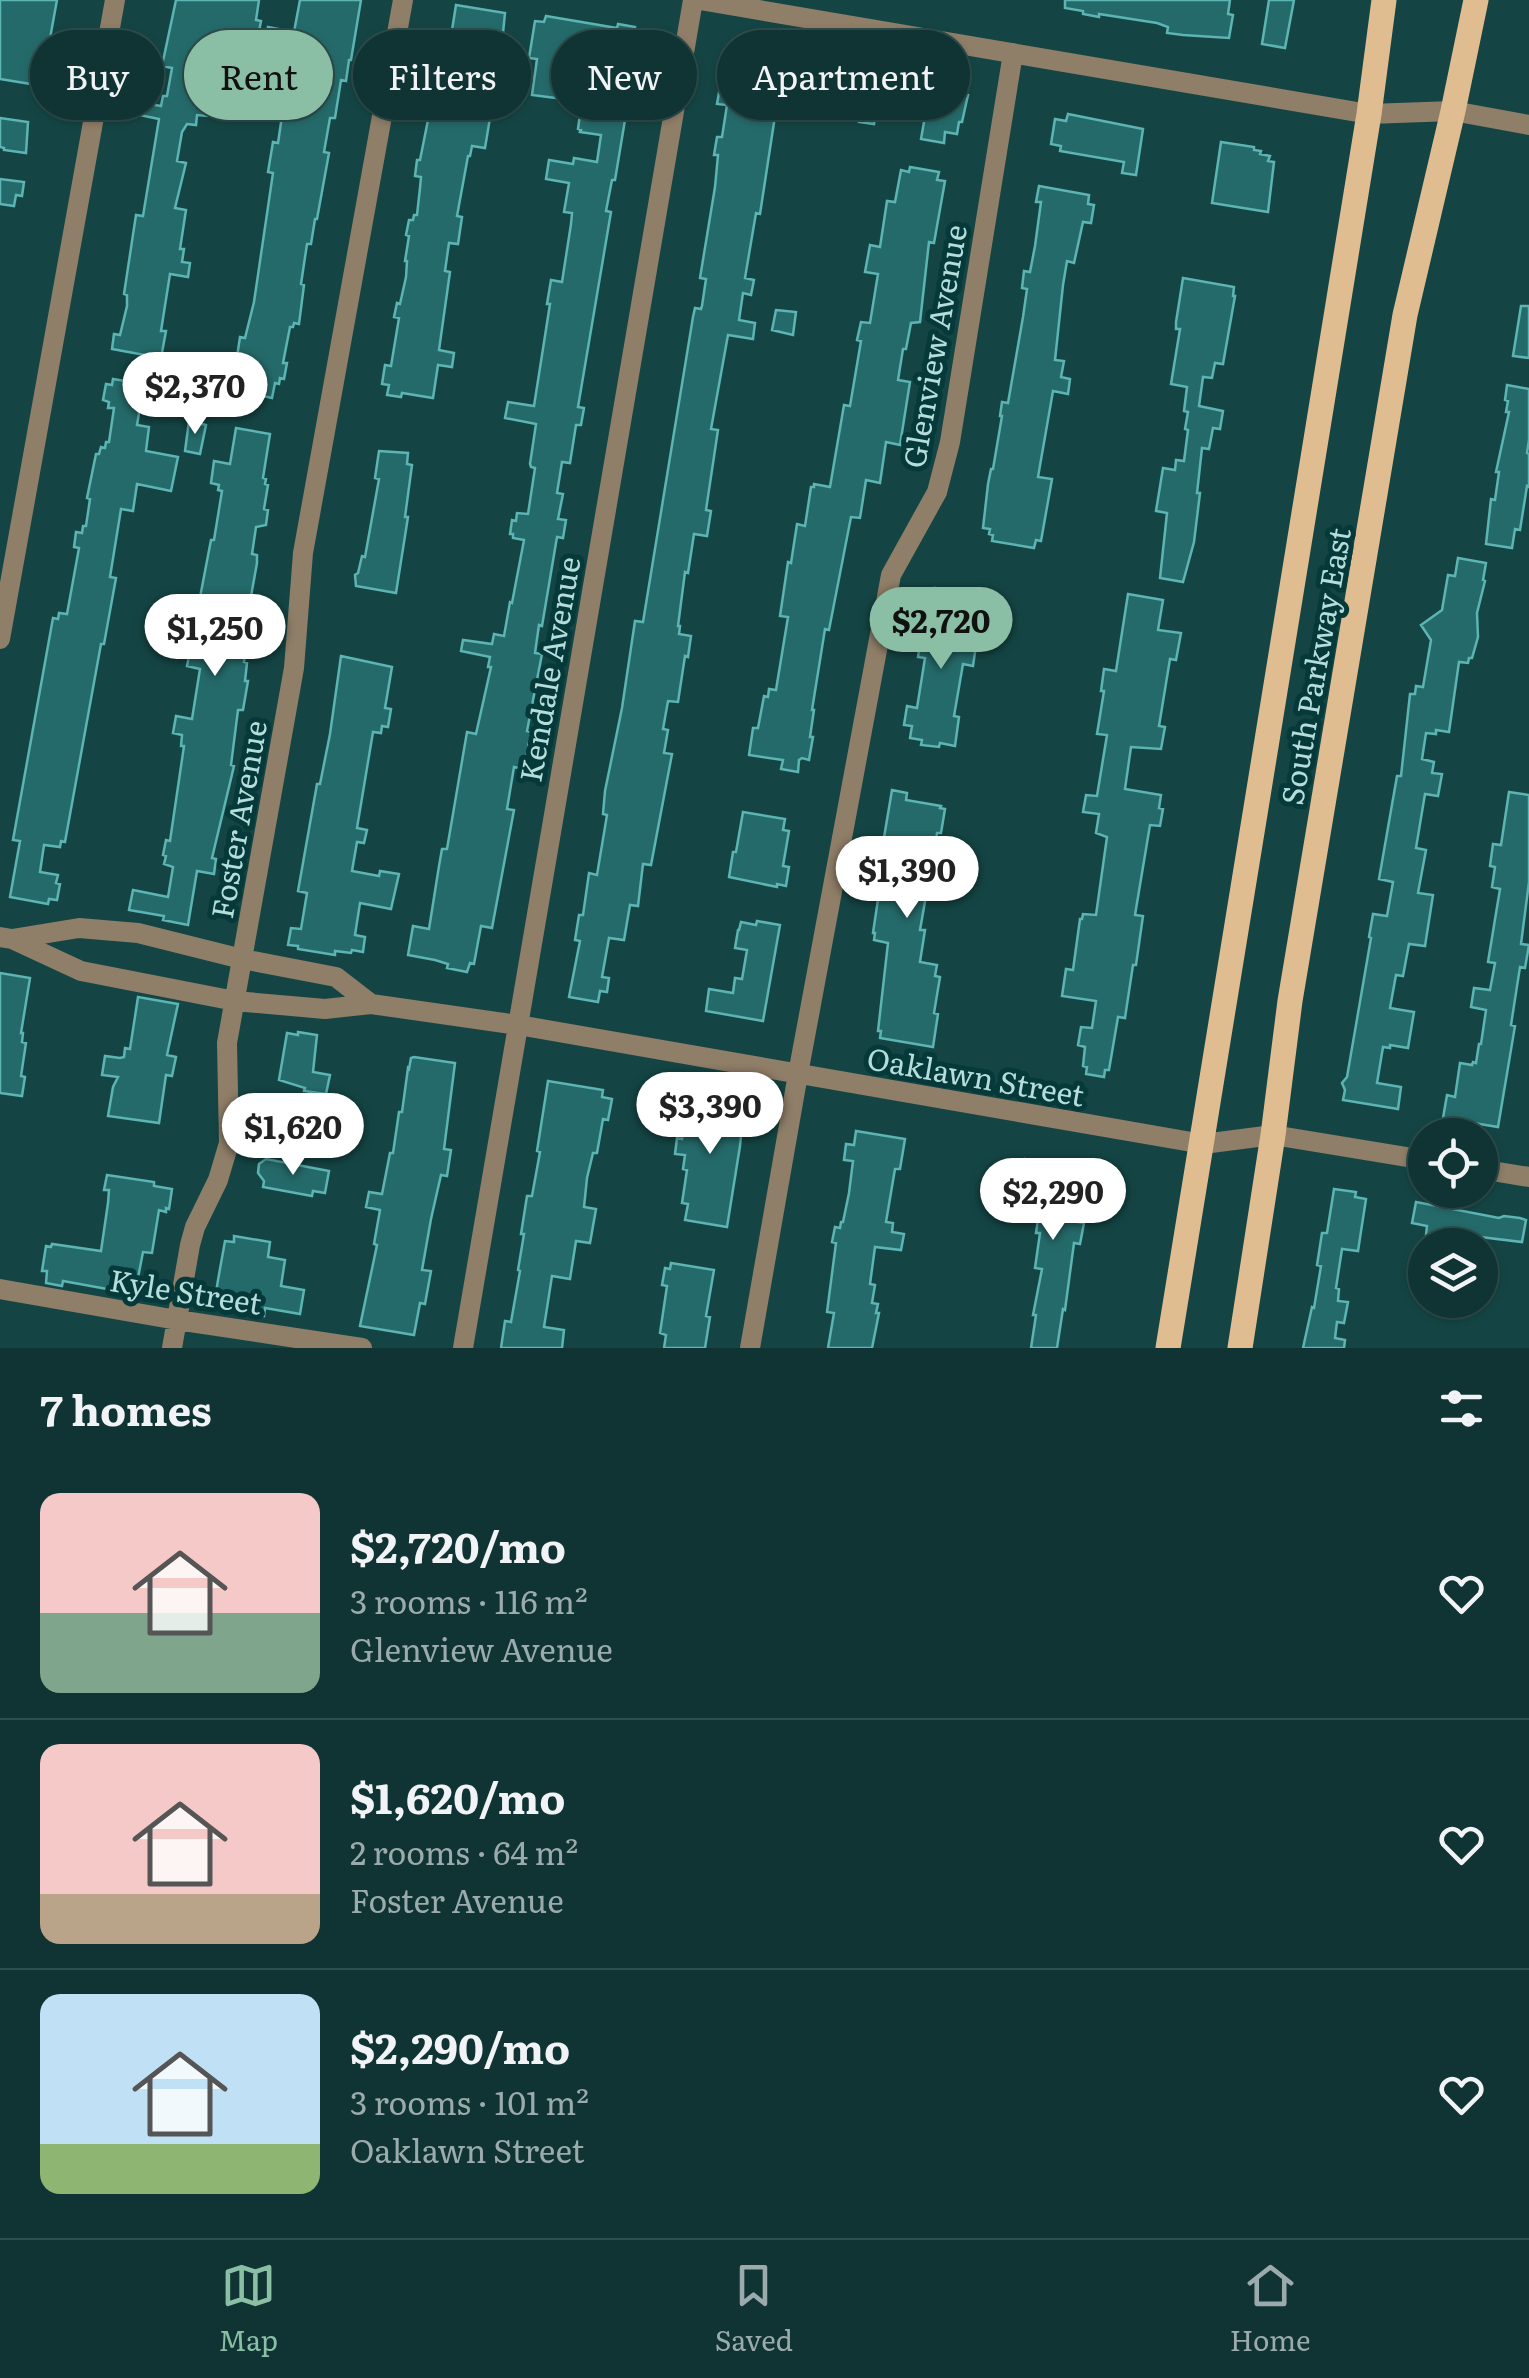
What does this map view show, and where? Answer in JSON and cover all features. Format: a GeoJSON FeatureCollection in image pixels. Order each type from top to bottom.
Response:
{"type":"FeatureCollection","features":[{"type":"Feature","properties":{"kind":"main road","name":"South Parkway East"},"geometry":{"type":"LineString","coordinates":[[1168,1348],[1369,114],[1384,0]]}},
{"type":"Feature","properties":{"kind":"main road","name":"South Parkway East"},"geometry":{"type":"LineString","coordinates":[[1240,1348],[1290,1001],[1405,315],[1454,112],[1476,0]]}},
{"type":"Feature","properties":{"kind":"street"},"geometry":{"type":"LineString","coordinates":[[0,639],[116,0]]}},
{"type":"Feature","properties":{"kind":"street","name":"Foster Avenue"},"geometry":{"type":"LineString","coordinates":[[172,1348],[195,1227],[218,1180],[229,1143],[227,1043],[294,668],[303,553],[403,0]]}},
{"type":"Feature","properties":{"kind":"street"},"geometry":{"type":"LineString","coordinates":[[696,0],[1369,114],[1454,112],[1529,125]]}},
{"type":"Feature","properties":{"kind":"street","name":"Kendale Avenue"},"geometry":{"type":"LineString","coordinates":[[463,1348],[696,0]]}},
{"type":"Feature","properties":{"kind":"street","name":"Glenview Avenue"},"geometry":{"type":"LineString","coordinates":[[750,1348],[891,575],[937,492],[950,442],[1013,52]]}},
{"type":"Feature","properties":{"kind":"street"},"geometry":{"type":"LineString","coordinates":[[6,938],[80,928],[138,933],[336,977],[371,1004]]}},
{"type":"Feature","properties":{"kind":"street"},"geometry":{"type":"LineString","coordinates":[[6,938],[81,971],[235,1001],[325,1010],[371,1004]]}},
{"type":"Feature","properties":{"kind":"street","name":"Oaklawn Street"},"geometry":{"type":"LineString","coordinates":[[371,1004],[518,1025],[1203,1144],[1273,1135],[1408,1157]]}},
{"type":"Feature","properties":{"kind":"street"},"geometry":{"type":"LineString","coordinates":[[1498,1172],[1529,1177]]}},
{"type":"Feature","properties":{"kind":"street","name":"Kyle Street"},"geometry":{"type":"LineString","coordinates":[[0,1289],[362,1348]]}},
{"type":"Feature","properties":{"kind":"building"},"geometry":{"type":"Polygon","coordinates":[[[0,0],[57,0],[52,30],[30,30],[30,84],[0,79],[0,0]]]}},
{"type":"Feature","properties":{"kind":"building"},"geometry":{"type":"Polygon","coordinates":[[[176,0],[259,0],[256,20],[261,21],[259,30],[184,30],[184,120],[196,120],[196,125],[187,124],[182,132],[177,161],[186,163],[175,208],[186,210],[180,249],[184,249],[182,262],[190,263],[188,277],[170,274],[161,358],[112,349],[114,334],[120,335],[127,306],[124,294],[136,215],[143,216],[159,120],[164,120],[164,96],[172,68],[164,66],[176,0]]]}},
{"type":"Feature","properties":{"kind":"building"},"geometry":{"type":"Polygon","coordinates":[[[300,0],[361,0],[351,60],[346,81],[341,80],[335,118],[333,30],[294,30],[300,0]]]}},
{"type":"Feature","properties":{"kind":"building"},"geometry":{"type":"Polygon","coordinates":[[[1065,0],[1230,0],[1228,14],[1233,15],[1229,38],[1183,35],[1167,33],[1168,27],[1157,23],[1083,14],[1065,8],[1065,0]]]}},
{"type":"Feature","properties":{"kind":"building"},"geometry":{"type":"Polygon","coordinates":[[[1269,0],[1294,0],[1285,48],[1262,44],[1269,0]]]}},
{"type":"Feature","properties":{"kind":"building"},"geometry":{"type":"Polygon","coordinates":[[[456,5],[505,13],[503,30],[452,30],[456,5]]]}},
{"type":"Feature","properties":{"kind":"building"},"geometry":{"type":"Polygon","coordinates":[[[546,16],[617,28],[618,24],[635,27],[634,30],[551,30],[551,97],[532,95],[537,59],[531,58],[535,21],[544,22],[546,16]]]}},
{"type":"Feature","properties":{"kind":"building"},"geometry":{"type":"Polygon","coordinates":[[[1068,114],[1143,129],[1136,175],[1122,173],[1124,162],[1060,151],[1061,146],[1051,144],[1055,119],[1066,121],[1068,114]]]}},
{"type":"Feature","properties":{"kind":"building"},"geometry":{"type":"Polygon","coordinates":[[[0,118],[28,122],[26,153],[0,147],[0,118]]]}},
{"type":"Feature","properties":{"kind":"building"},"geometry":{"type":"Polygon","coordinates":[[[281,120],[330,120],[324,152],[329,153],[311,244],[307,244],[299,324],[290,327],[284,379],[275,383],[272,398],[236,390],[240,337],[245,338],[254,302],[273,173],[268,172],[273,142],[278,143],[281,120]]]}},
{"type":"Feature","properties":{"kind":"building"},"geometry":{"type":"Polygon","coordinates":[[[428,120],[490,120],[485,148],[472,146],[468,156],[457,216],[462,217],[458,244],[449,243],[445,271],[450,272],[439,350],[454,353],[452,367],[438,365],[433,398],[387,395],[389,385],[382,384],[385,365],[391,366],[399,318],[394,317],[406,277],[409,220],[417,215],[421,177],[415,176],[428,120]]]}},
{"type":"Feature","properties":{"kind":"building"},"geometry":{"type":"Polygon","coordinates":[[[579,120],[625,120],[606,211],[611,212],[578,407],[584,408],[581,425],[576,425],[570,463],[562,462],[557,493],[563,494],[558,519],[566,520],[563,538],[557,537],[542,626],[539,625],[535,653],[542,654],[527,731],[531,732],[524,769],[514,767],[507,809],[514,810],[492,928],[481,926],[474,964],[470,963],[467,972],[408,955],[413,926],[429,929],[467,732],[476,734],[491,667],[490,657],[461,651],[463,640],[492,644],[494,634],[504,636],[512,603],[524,540],[510,534],[517,513],[528,514],[536,424],[505,418],[508,402],[534,406],[551,280],[562,282],[572,213],[564,212],[569,183],[546,179],[549,160],[573,164],[574,158],[597,162],[601,135],[578,129],[579,120]]]}},
{"type":"Feature","properties":{"kind":"building"},"geometry":{"type":"Polygon","coordinates":[[[725,120],[774,120],[760,214],[756,213],[745,278],[754,280],[751,295],[743,293],[739,320],[755,323],[753,339],[728,335],[711,429],[718,430],[706,510],[711,511],[707,536],[694,534],[688,573],[685,572],[678,626],[679,634],[691,636],[678,702],[668,701],[663,729],[668,730],[664,753],[672,754],[651,865],[643,864],[638,906],[630,905],[624,940],[609,938],[602,977],[609,978],[607,992],[600,991],[598,1002],[569,997],[580,941],[575,940],[589,873],[597,875],[607,815],[603,814],[605,791],[635,621],[643,622],[693,317],[695,308],[702,306],[706,279],[700,278],[715,187],[718,155],[714,155],[717,137],[722,137],[725,120]]]}},
{"type":"Feature","properties":{"kind":"building"},"geometry":{"type":"Polygon","coordinates":[[[924,120],[962,120],[957,134],[945,132],[944,143],[921,139],[924,120]]]}},
{"type":"Feature","properties":{"kind":"building"},"geometry":{"type":"Polygon","coordinates":[[[1221,142],[1254,147],[1260,154],[1270,156],[1268,161],[1274,162],[1268,212],[1212,203],[1221,142]]]}},
{"type":"Feature","properties":{"kind":"building"},"geometry":{"type":"Polygon","coordinates":[[[910,167],[939,172],[937,180],[945,181],[934,243],[929,242],[920,322],[911,323],[903,349],[898,380],[910,382],[900,445],[886,442],[880,483],[866,480],[860,518],[851,517],[829,630],[825,629],[812,710],[809,760],[799,760],[798,772],[781,769],[783,760],[749,755],[764,696],[768,697],[769,689],[776,690],[788,617],[780,616],[788,562],[791,563],[797,524],[805,526],[811,487],[830,487],[844,405],[850,406],[861,322],[870,323],[878,274],[865,272],[870,245],[880,247],[887,201],[895,202],[901,170],[909,172],[910,167]]]}},
{"type":"Feature","properties":{"kind":"building"},"geometry":{"type":"Polygon","coordinates":[[[0,179],[24,182],[22,196],[16,195],[14,206],[0,204],[0,179]]]}},
{"type":"Feature","properties":{"kind":"building"},"geometry":{"type":"Polygon","coordinates":[[[1039,186],[1089,195],[1088,204],[1094,205],[1091,223],[1083,222],[1074,263],[1067,261],[1055,360],[1064,361],[1061,377],[1070,379],[1068,394],[1053,391],[1038,477],[1052,479],[1041,541],[1036,540],[1034,548],[992,541],[990,529],[983,528],[1002,402],[1008,403],[1023,317],[1027,289],[1022,288],[1024,271],[1030,272],[1035,246],[1041,202],[1036,202],[1039,186]]]}},
{"type":"Feature","properties":{"kind":"building"},"geometry":{"type":"Polygon","coordinates":[[[1183,278],[1234,287],[1235,296],[1223,364],[1215,363],[1212,378],[1203,377],[1199,406],[1223,411],[1220,429],[1213,428],[1209,449],[1202,448],[1194,542],[1183,582],[1160,578],[1167,513],[1156,511],[1163,468],[1175,470],[1176,460],[1184,461],[1188,430],[1188,412],[1184,411],[1187,387],[1171,384],[1183,278]]]}},
{"type":"Feature","properties":{"kind":"building"},"geometry":{"type":"Polygon","coordinates":[[[1521,306],[1529,306],[1529,358],[1513,356],[1521,306]]]}},
{"type":"Feature","properties":{"kind":"building"},"geometry":{"type":"Polygon","coordinates":[[[776,310],[796,312],[793,335],[772,330],[776,310]]]}},
{"type":"Feature","properties":{"kind":"building"},"geometry":{"type":"Polygon","coordinates":[[[113,379],[144,384],[137,425],[149,427],[146,451],[178,457],[171,491],[137,484],[133,511],[121,509],[110,577],[116,578],[65,842],[61,841],[60,847],[44,845],[40,872],[58,875],[56,883],[60,884],[57,900],[49,899],[48,904],[10,897],[20,841],[13,840],[53,618],[58,619],[59,613],[67,614],[79,548],[74,547],[76,532],[82,533],[86,526],[96,454],[109,442],[114,408],[108,408],[109,402],[103,400],[106,384],[112,385],[113,379]]]}},
{"type":"Feature","properties":{"kind":"building"},"geometry":{"type":"Polygon","coordinates":[[[1507,385],[1529,389],[1529,487],[1512,548],[1486,544],[1509,412],[1505,400],[1507,385]]]}},
{"type":"Feature","properties":{"kind":"building"},"geometry":{"type":"Polygon","coordinates":[[[189,421],[206,425],[200,454],[185,451],[189,421]]]}},
{"type":"Feature","properties":{"kind":"building"},"geometry":{"type":"Polygon","coordinates":[[[236,428],[270,434],[263,478],[268,485],[264,509],[268,510],[266,525],[256,527],[252,554],[257,555],[257,563],[242,646],[246,647],[248,681],[243,710],[238,710],[231,765],[234,766],[212,858],[216,859],[214,874],[197,871],[188,925],[129,910],[133,890],[168,897],[173,867],[164,864],[163,855],[166,840],[170,841],[184,746],[182,735],[173,733],[176,716],[192,719],[200,669],[187,666],[192,641],[208,643],[214,616],[197,613],[222,491],[218,490],[219,485],[211,483],[214,461],[230,464],[236,428]]]}},
{"type":"Feature","properties":{"kind":"building"},"geometry":{"type":"Polygon","coordinates":[[[379,451],[408,453],[407,464],[412,465],[396,593],[356,586],[355,575],[362,556],[365,557],[379,479],[375,478],[379,451]]]}},
{"type":"Feature","properties":{"kind":"building"},"geometry":{"type":"Polygon","coordinates":[[[1458,558],[1486,563],[1485,581],[1472,658],[1468,663],[1459,662],[1449,732],[1426,733],[1422,759],[1434,762],[1432,773],[1442,774],[1438,796],[1425,794],[1416,848],[1426,850],[1418,893],[1433,895],[1425,946],[1409,944],[1403,976],[1396,975],[1390,1008],[1414,1012],[1408,1048],[1383,1047],[1377,1083],[1401,1087],[1398,1109],[1343,1100],[1342,1083],[1347,1077],[1373,914],[1387,916],[1393,882],[1379,879],[1397,776],[1401,776],[1410,694],[1415,694],[1416,686],[1423,687],[1431,640],[1421,625],[1442,610],[1448,575],[1455,576],[1458,558]]]}},
{"type":"Feature","properties":{"kind":"building"},"geometry":{"type":"Polygon","coordinates":[[[935,588],[958,591],[957,599],[967,601],[961,636],[977,639],[973,666],[963,664],[954,716],[959,717],[955,746],[921,745],[922,740],[910,738],[912,726],[904,725],[907,706],[917,708],[925,658],[918,657],[921,638],[927,639],[935,588]]]}},
{"type":"Feature","properties":{"kind":"building"},"geometry":{"type":"Polygon","coordinates":[[[1128,594],[1163,600],[1158,630],[1181,633],[1176,660],[1170,659],[1159,726],[1165,727],[1161,749],[1131,747],[1125,789],[1161,795],[1159,808],[1163,809],[1160,826],[1150,825],[1135,915],[1143,916],[1136,965],[1125,1018],[1118,1017],[1109,1070],[1105,1070],[1104,1077],[1086,1074],[1085,1047],[1078,1045],[1081,1027],[1092,1028],[1096,1001],[1062,996],[1066,969],[1073,970],[1080,919],[1083,914],[1096,915],[1107,837],[1096,833],[1099,814],[1083,812],[1086,795],[1097,796],[1107,735],[1097,734],[1104,669],[1116,671],[1128,594]]]}},
{"type":"Feature","properties":{"kind":"building"},"geometry":{"type":"Polygon","coordinates":[[[341,656],[392,667],[385,708],[391,709],[388,727],[382,726],[381,733],[373,732],[357,828],[367,830],[364,843],[357,842],[352,871],[379,876],[380,871],[399,874],[391,909],[360,903],[355,935],[365,937],[363,952],[335,951],[335,955],[288,945],[291,928],[301,929],[307,893],[298,891],[330,734],[341,656]]]}},
{"type":"Feature","properties":{"kind":"building"},"geometry":{"type":"Polygon","coordinates":[[[892,790],[907,793],[906,800],[945,809],[920,930],[925,930],[920,962],[937,965],[935,976],[940,977],[933,1047],[880,1038],[878,1031],[888,943],[874,940],[873,933],[880,886],[876,885],[892,790]]]}},
{"type":"Feature","properties":{"kind":"building"},"geometry":{"type":"Polygon","coordinates":[[[1509,792],[1529,795],[1529,882],[1521,944],[1529,945],[1525,968],[1520,967],[1511,1025],[1515,1026],[1498,1127],[1498,1118],[1443,1118],[1447,1095],[1455,1097],[1460,1063],[1476,1063],[1481,1044],[1486,1010],[1471,1007],[1474,988],[1490,990],[1495,963],[1488,962],[1500,889],[1492,887],[1495,867],[1490,866],[1493,844],[1501,845],[1509,792]]]}},
{"type":"Feature","properties":{"kind":"building"},"geometry":{"type":"Polygon","coordinates":[[[743,812],[785,819],[783,830],[789,831],[783,866],[789,867],[786,886],[729,877],[743,812]]]}},
{"type":"Feature","properties":{"kind":"building"},"geometry":{"type":"Polygon","coordinates":[[[757,921],[780,925],[763,1021],[706,1011],[709,989],[733,993],[735,978],[742,979],[747,950],[735,948],[738,930],[741,922],[756,925],[757,921]]]}},
{"type":"Feature","properties":{"kind":"building"},"geometry":{"type":"Polygon","coordinates":[[[0,973],[30,978],[21,1033],[22,1042],[26,1043],[22,1096],[0,1093],[0,973]]]}},
{"type":"Feature","properties":{"kind":"building"},"geometry":{"type":"Polygon","coordinates":[[[138,997],[178,1004],[167,1055],[176,1057],[172,1076],[166,1075],[159,1123],[108,1116],[118,1077],[102,1075],[105,1056],[124,1057],[125,1048],[130,1049],[138,997]]]}},
{"type":"Feature","properties":{"kind":"building"},"geometry":{"type":"Polygon","coordinates":[[[287,1033],[317,1035],[313,1072],[330,1075],[326,1094],[304,1091],[305,1088],[279,1080],[287,1033]]]}},
{"type":"Feature","properties":{"kind":"building"},"geometry":{"type":"Polygon","coordinates":[[[414,1057],[455,1063],[444,1149],[451,1150],[447,1176],[441,1175],[431,1219],[422,1270],[431,1271],[414,1335],[360,1326],[380,1210],[366,1207],[369,1192],[382,1194],[402,1112],[408,1068],[414,1057]]]}},
{"type":"Feature","properties":{"kind":"building"},"geometry":{"type":"Polygon","coordinates":[[[548,1081],[603,1090],[602,1097],[612,1099],[587,1178],[584,1207],[596,1209],[590,1243],[576,1241],[570,1279],[552,1276],[544,1327],[564,1330],[562,1348],[501,1348],[505,1321],[511,1322],[520,1271],[521,1234],[540,1152],[537,1151],[548,1081]]]}},
{"type":"Feature","properties":{"kind":"building"},"geometry":{"type":"Polygon","coordinates":[[[688,1095],[742,1099],[740,1146],[727,1227],[685,1220],[688,1204],[682,1203],[687,1170],[683,1169],[685,1155],[675,1154],[677,1138],[682,1139],[688,1095]]]}},
{"type":"Feature","properties":{"kind":"building"},"geometry":{"type":"Polygon","coordinates":[[[856,1131],[905,1139],[900,1169],[895,1169],[886,1222],[893,1223],[892,1232],[904,1234],[901,1250],[875,1247],[870,1284],[875,1285],[872,1303],[878,1304],[879,1313],[872,1348],[828,1348],[834,1313],[827,1312],[836,1243],[832,1242],[835,1227],[840,1228],[843,1222],[849,1193],[853,1161],[844,1160],[846,1144],[854,1145],[856,1131]]]}},
{"type":"Feature","properties":{"kind":"building"},"geometry":{"type":"Polygon","coordinates":[[[266,1159],[329,1171],[325,1193],[313,1191],[312,1196],[263,1187],[258,1173],[259,1164],[266,1159]]]}},
{"type":"Feature","properties":{"kind":"building"},"geometry":{"type":"Polygon","coordinates":[[[1025,1159],[1090,1173],[1087,1192],[1082,1191],[1077,1222],[1084,1223],[1080,1244],[1074,1243],[1057,1348],[1031,1348],[1042,1269],[1035,1268],[1038,1219],[1055,1221],[1060,1190],[1028,1185],[1025,1200],[1007,1197],[1011,1175],[1023,1177],[1025,1159]]]}},
{"type":"Feature","properties":{"kind":"building"},"geometry":{"type":"Polygon","coordinates":[[[107,1175],[154,1182],[154,1186],[172,1189],[169,1209],[159,1210],[152,1253],[143,1252],[136,1288],[118,1285],[118,1291],[63,1281],[62,1286],[46,1283],[47,1271],[42,1271],[46,1246],[101,1251],[108,1203],[109,1190],[104,1190],[107,1175]]]}},
{"type":"Feature","properties":{"kind":"building"},"geometry":{"type":"Polygon","coordinates":[[[1334,1189],[1356,1192],[1355,1197],[1366,1199],[1358,1251],[1342,1249],[1336,1288],[1338,1301],[1348,1302],[1344,1323],[1337,1322],[1335,1338],[1345,1340],[1344,1348],[1303,1348],[1321,1266],[1317,1265],[1322,1233],[1327,1233],[1334,1189]]]}},
{"type":"Feature","properties":{"kind":"building"},"geometry":{"type":"Polygon","coordinates":[[[1415,1208],[1447,1208],[1526,1220],[1522,1242],[1498,1239],[1498,1228],[1427,1228],[1412,1223],[1415,1208]]]}},
{"type":"Feature","properties":{"kind":"building"},"geometry":{"type":"Polygon","coordinates":[[[234,1236],[270,1242],[268,1257],[285,1260],[281,1286],[304,1290],[300,1314],[265,1308],[264,1316],[222,1309],[224,1300],[215,1299],[218,1280],[225,1241],[234,1242],[234,1236]]]}},
{"type":"Feature","properties":{"kind":"building"},"geometry":{"type":"Polygon","coordinates":[[[671,1263],[714,1270],[705,1348],[664,1348],[666,1335],[660,1333],[667,1286],[662,1285],[665,1268],[670,1269],[671,1263]]]}}]}
